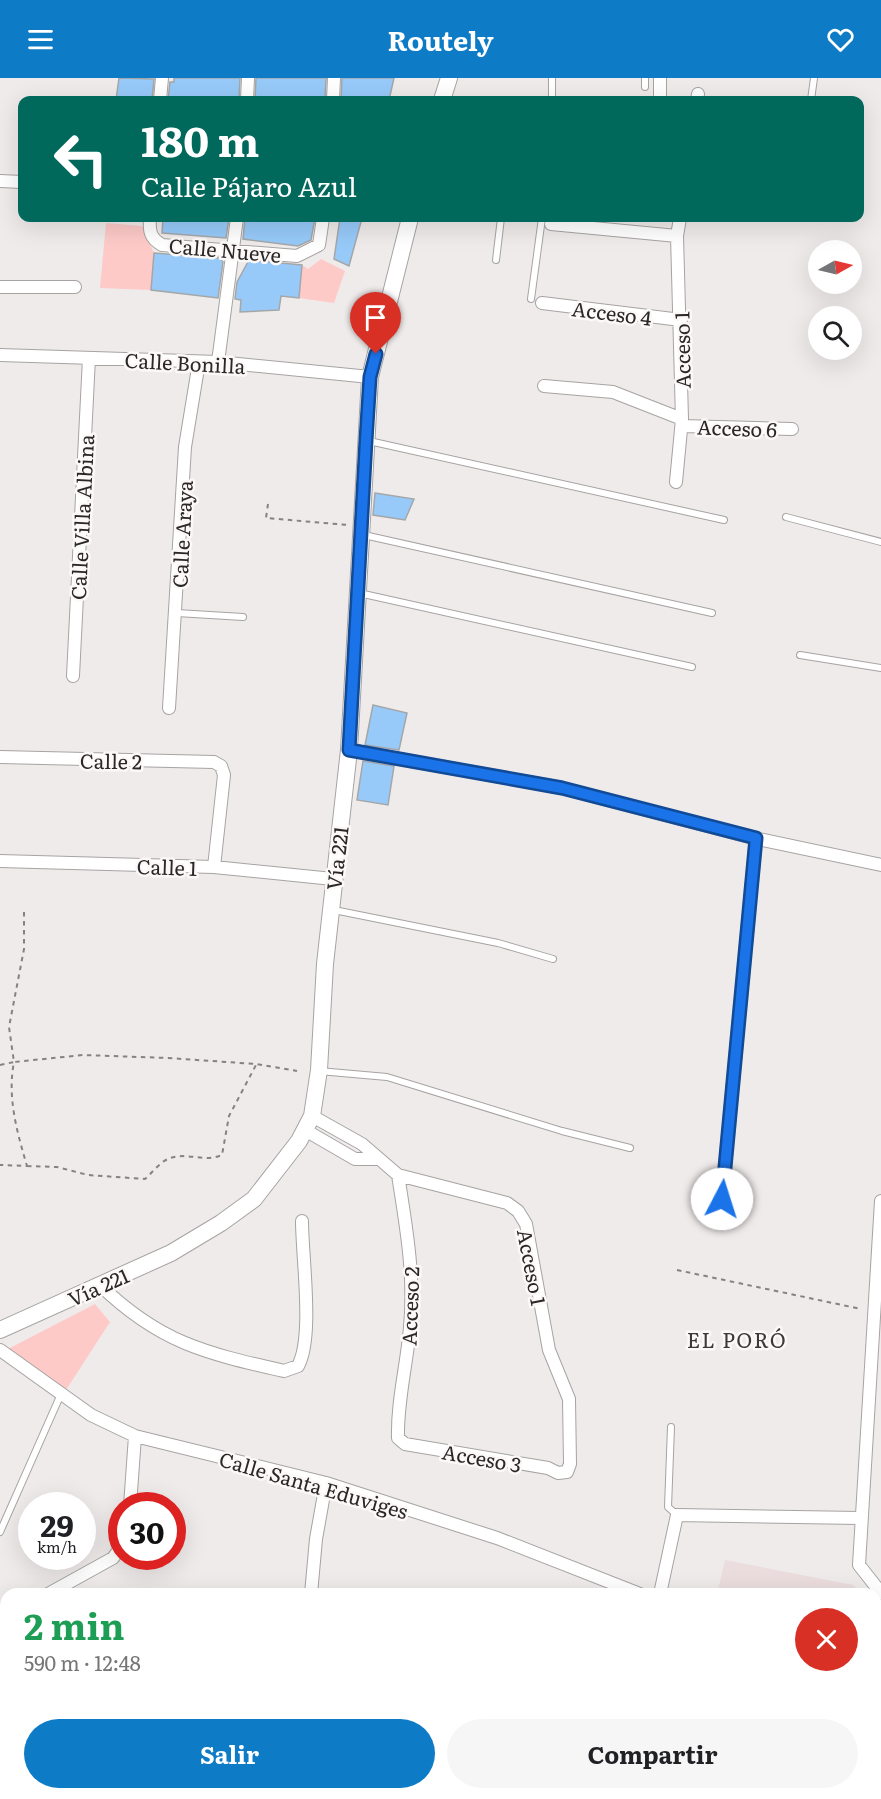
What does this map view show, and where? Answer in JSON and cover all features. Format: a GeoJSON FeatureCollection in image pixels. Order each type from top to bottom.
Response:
{"type":"FeatureCollection","features":[{"type":"Feature","properties":{"kind":"main road"},"geometry":{"type":"LineString","coordinates":[[443,96],[449,78]]}},
{"type":"Feature","properties":{"kind":"main road","name":"Vía 221"},"geometry":{"type":"LineString","coordinates":[[0,1330],[171,1253],[221,1223],[254,1199],[308,1123],[318,1070],[330,909],[349,750],[370,377],[409,222]]}},
{"type":"Feature","properties":{"kind":"street"},"geometry":{"type":"LineString","coordinates":[[160,96],[162,78]]}},
{"type":"Feature","properties":{"kind":"street"},"geometry":{"type":"LineString","coordinates":[[247,96],[248,78]]}},
{"type":"Feature","properties":{"kind":"street"},"geometry":{"type":"LineString","coordinates":[[333,96],[334,78]]}},
{"type":"Feature","properties":{"kind":"street"},"geometry":{"type":"LineString","coordinates":[[660,78],[660,96]]}},
{"type":"Feature","properties":{"kind":"street"},"geometry":{"type":"LineString","coordinates":[[0,181],[18,182]]}},
{"type":"Feature","properties":{"kind":"street","name":"Calle Nueve"},"geometry":{"type":"LineString","coordinates":[[150,222],[149,230],[154,240],[162,245],[297,256],[319,245],[322,222]]}},
{"type":"Feature","properties":{"kind":"street"},"geometry":{"type":"LineString","coordinates":[[218,362],[237,222]]}},
{"type":"Feature","properties":{"kind":"street"},"geometry":{"type":"LineString","coordinates":[[556,222],[677,236]]}},
{"type":"Feature","properties":{"kind":"street","name":"Acceso 1"},"geometry":{"type":"LineString","coordinates":[[676,482],[682,422],[677,236],[679,222]]}},
{"type":"Feature","properties":{"kind":"street"},"geometry":{"type":"LineString","coordinates":[[0,286],[75,287]]}},
{"type":"Feature","properties":{"kind":"street","name":"Acceso 4"},"geometry":{"type":"LineString","coordinates":[[537,301],[681,320]]}},
{"type":"Feature","properties":{"kind":"street","name":"Calle Bonilla"},"geometry":{"type":"LineString","coordinates":[[0,355],[218,362],[370,377]]}},
{"type":"Feature","properties":{"kind":"street","name":"Calle Villa Albina"},"geometry":{"type":"LineString","coordinates":[[73,676],[89,358]]}},
{"type":"Feature","properties":{"kind":"street","name":"Calle Araya"},"geometry":{"type":"LineString","coordinates":[[169,708],[177,613],[185,447],[199,362]]}},
{"type":"Feature","properties":{"kind":"street","name":"Acceso 6"},"geometry":{"type":"LineString","coordinates":[[544,386],[613,392],[682,422],[792,429]]}},
{"type":"Feature","properties":{"kind":"street"},"geometry":{"type":"LineString","coordinates":[[349,750],[562,788],[756,838],[881,866]]}},
{"type":"Feature","properties":{"kind":"street","name":"Calle 2"},"geometry":{"type":"LineString","coordinates":[[0,757],[214,762],[221,766],[224,775],[214,867]]}},
{"type":"Feature","properties":{"kind":"street"},"geometry":{"type":"LineString","coordinates":[[722,1199],[756,838]]}},
{"type":"Feature","properties":{"kind":"street","name":"Calle 1"},"geometry":{"type":"LineString","coordinates":[[0,861],[214,867],[333,879]]}},
{"type":"Feature","properties":{"kind":"street","name":"Acceso 1"},"geometry":{"type":"LineString","coordinates":[[308,1123],[362,1144],[376,1159],[398,1175],[507,1203],[518,1211],[526,1224],[549,1350],[569,1399],[570,1464],[567,1472]]}},
{"type":"Feature","properties":{"kind":"street","name":"Acceso 2"},"geometry":{"type":"LineString","coordinates":[[398,1175],[411,1254],[412,1277],[411,1325],[398,1422],[398,1438]]}},
{"type":"Feature","properties":{"kind":"street"},"geometry":{"type":"LineString","coordinates":[[877,1588],[859,1565],[872,1312],[881,1201]]}},
{"type":"Feature","properties":{"kind":"street"},"geometry":{"type":"LineString","coordinates":[[100,1285],[129,1313],[187,1346],[284,1371],[298,1366],[303,1357],[305,1312],[302,1221]]}},
{"type":"Feature","properties":{"kind":"street","name":"Calle Santa Eduviges"},"geometry":{"type":"LineString","coordinates":[[0,1350],[91,1415],[135,1436],[326,1483],[498,1539],[625,1588]]}},
{"type":"Feature","properties":{"kind":"street"},"geometry":{"type":"LineString","coordinates":[[131,1492],[135,1436]]}},
{"type":"Feature","properties":{"kind":"street","name":"Acceso 3"},"geometry":{"type":"LineString","coordinates":[[398,1438],[405,1444],[548,1468],[558,1473],[567,1472]]}},
{"type":"Feature","properties":{"kind":"street"},"geometry":{"type":"LineString","coordinates":[[312,1588],[316,1539],[326,1483]]}},
{"type":"Feature","properties":{"kind":"street"},"geometry":{"type":"LineString","coordinates":[[661,1588],[677,1515],[860,1518]]}},
{"type":"Feature","properties":{"kind":"street"},"geometry":{"type":"LineString","coordinates":[[59,1588],[108,1560]]}},
{"type":"Feature","properties":{"kind":"lane"},"geometry":{"type":"LineString","coordinates":[[552,78],[552,96]]}},
{"type":"Feature","properties":{"kind":"lane"},"geometry":{"type":"LineString","coordinates":[[645,78],[645,87]]}},
{"type":"Feature","properties":{"kind":"lane"},"geometry":{"type":"LineString","coordinates":[[812,96],[814,78]]}},
{"type":"Feature","properties":{"kind":"lane"},"geometry":{"type":"LineString","coordinates":[[496,260],[501,222]]}},
{"type":"Feature","properties":{"kind":"lane"},"geometry":{"type":"LineString","coordinates":[[537,301],[547,222]]}},
{"type":"Feature","properties":{"kind":"lane"},"geometry":{"type":"LineString","coordinates":[[366,440],[724,520]]}},
{"type":"Feature","properties":{"kind":"lane"},"geometry":{"type":"LineString","coordinates":[[786,517],[881,542]]}},
{"type":"Feature","properties":{"kind":"lane"},"geometry":{"type":"LineString","coordinates":[[360,530],[712,613]]}},
{"type":"Feature","properties":{"kind":"lane"},"geometry":{"type":"LineString","coordinates":[[357,592],[692,667]]}},
{"type":"Feature","properties":{"kind":"lane"},"geometry":{"type":"LineString","coordinates":[[177,613],[243,617]]}},
{"type":"Feature","properties":{"kind":"lane"},"geometry":{"type":"LineString","coordinates":[[800,655],[881,669]]}},
{"type":"Feature","properties":{"kind":"lane"},"geometry":{"type":"LineString","coordinates":[[330,909],[488,941],[553,959]]}},
{"type":"Feature","properties":{"kind":"lane"},"geometry":{"type":"LineString","coordinates":[[318,1070],[387,1077],[562,1131],[630,1148]]}},
{"type":"Feature","properties":{"kind":"lane"},"geometry":{"type":"LineString","coordinates":[[0,1532],[61,1394]]}},
{"type":"Feature","properties":{"kind":"lane"},"geometry":{"type":"LineString","coordinates":[[671,1427],[668,1507],[677,1515]]}},
{"type":"Feature","properties":{"kind":"path"},"geometry":{"type":"LineString","coordinates":[[268,504],[266,518],[360,530]]}},
{"type":"Feature","properties":{"kind":"path"},"geometry":{"type":"LineString","coordinates":[[24,912],[24,949],[9,1027],[14,1062],[9,1083],[11,1103],[27,1166]]}},
{"type":"Feature","properties":{"kind":"path"},"geometry":{"type":"LineString","coordinates":[[0,1065],[83,1055],[256,1064],[297,1071]]}},
{"type":"Feature","properties":{"kind":"path"},"geometry":{"type":"LineString","coordinates":[[0,1165],[57,1167],[88,1175],[145,1179],[167,1159],[184,1157],[211,1160],[222,1155],[229,1116],[256,1064]]}},
{"type":"Feature","properties":{"kind":"path"},"geometry":{"type":"LineString","coordinates":[[677,1270],[872,1312]]}},
{"type":"Feature","properties":{"kind":"shaded area"},"geometry":{"type":"Polygon","coordinates":[[[106,223],[142,226],[154,253],[151,290],[100,288],[106,223]]]}},
{"type":"Feature","properties":{"kind":"shaded area"},"geometry":{"type":"Polygon","coordinates":[[[321,259],[345,271],[334,303],[299,298],[302,265],[308,269],[321,259]]]}},
{"type":"Feature","properties":{"kind":"shaded area"},"geometry":{"type":"Polygon","coordinates":[[[95,1304],[110,1322],[66,1390],[4,1351],[95,1304]]]}},
{"type":"Feature","properties":{"kind":"shaded area"},"geometry":{"type":"Polygon","coordinates":[[[725,1560],[853,1585],[856,1588],[718,1588],[725,1560]]]}},
{"type":"Feature","properties":{"kind":"building"},"geometry":{"type":"Polygon","coordinates":[[[119,78],[154,79],[152,96],[117,96],[119,78]]]}},
{"type":"Feature","properties":{"kind":"building"},"geometry":{"type":"Polygon","coordinates":[[[174,78],[240,78],[239,96],[168,96],[170,82],[174,82],[174,78]]]}},
{"type":"Feature","properties":{"kind":"building"},"geometry":{"type":"Polygon","coordinates":[[[256,78],[326,78],[325,96],[255,96],[256,78]]]}},
{"type":"Feature","properties":{"kind":"building"},"geometry":{"type":"Polygon","coordinates":[[[342,78],[394,78],[390,96],[341,96],[342,78]]]}},
{"type":"Feature","properties":{"kind":"building"},"geometry":{"type":"Polygon","coordinates":[[[163,222],[228,222],[226,238],[162,233],[163,222]]]}},
{"type":"Feature","properties":{"kind":"building"},"geometry":{"type":"Polygon","coordinates":[[[245,222],[314,222],[311,240],[298,246],[243,239],[245,222]]]}},
{"type":"Feature","properties":{"kind":"building"},"geometry":{"type":"Polygon","coordinates":[[[339,222],[361,222],[349,266],[334,259],[339,222]]]}},
{"type":"Feature","properties":{"kind":"building"},"geometry":{"type":"Polygon","coordinates":[[[154,253],[220,258],[223,262],[218,298],[151,290],[154,253]]]}},
{"type":"Feature","properties":{"kind":"building"},"geometry":{"type":"Polygon","coordinates":[[[249,260],[302,265],[299,298],[281,296],[279,310],[240,312],[241,300],[235,299],[237,282],[249,260]]]}},
{"type":"Feature","properties":{"kind":"building"},"geometry":{"type":"Polygon","coordinates":[[[375,493],[414,499],[405,520],[373,515],[375,493]]]}},
{"type":"Feature","properties":{"kind":"building"},"geometry":{"type":"Polygon","coordinates":[[[373,705],[407,713],[399,750],[365,745],[373,705]]]}},
{"type":"Feature","properties":{"kind":"building"},"geometry":{"type":"Polygon","coordinates":[[[363,761],[394,766],[388,805],[357,800],[363,761]]]}},
{"type":"Feature","properties":{"kind":"district","name":"EL PORÓ"},"geometry":{"type":"Point","coordinates":[737,1338]}},
{"type":"Feature","properties":{"kind":"route"},"geometry":{"type":"LineString","coordinates":[[376,354],[370,377],[349,750],[562,788],[756,838],[722,1199]]}}]}
